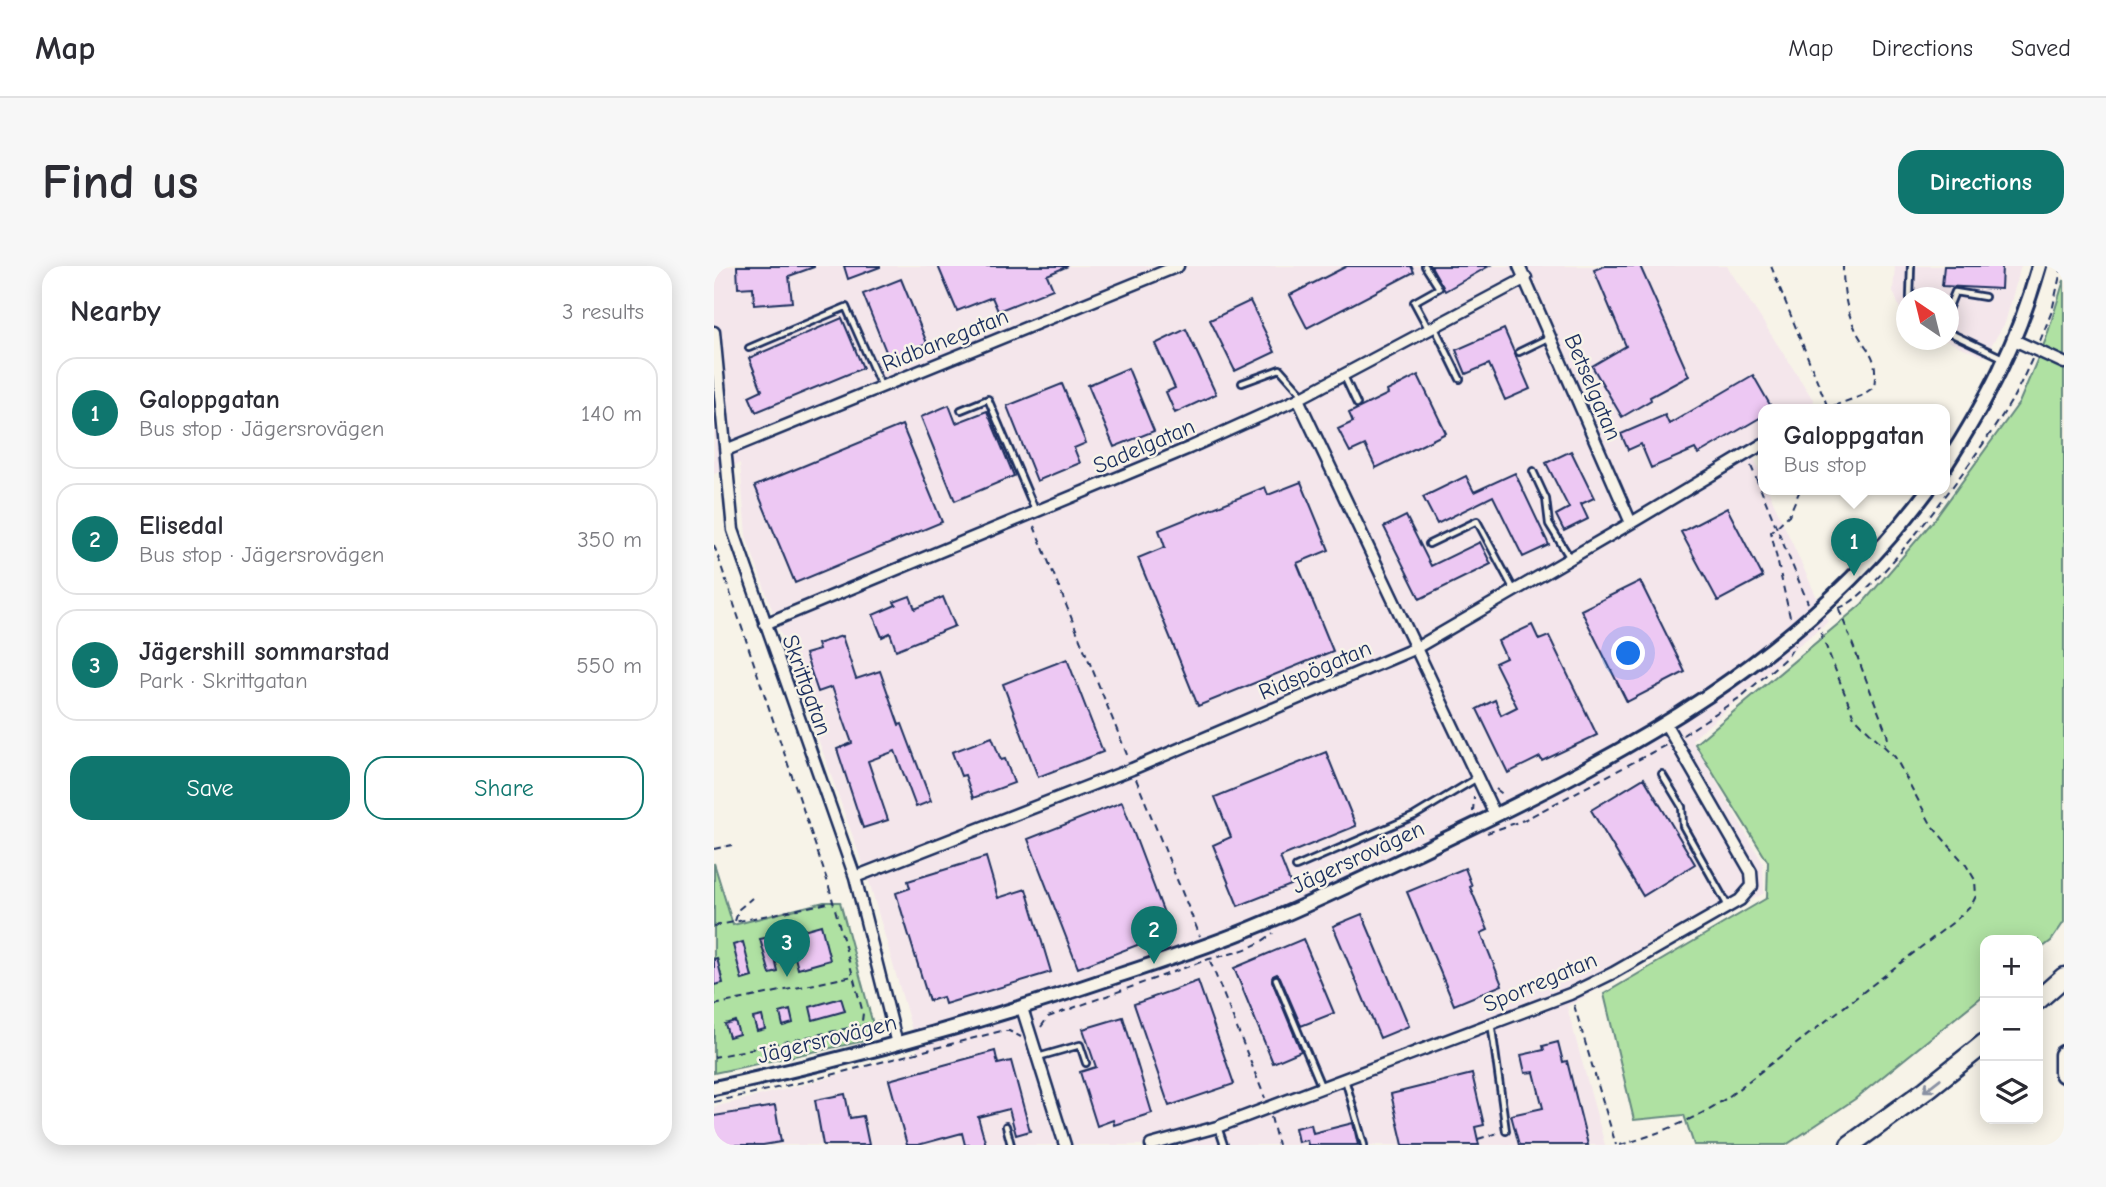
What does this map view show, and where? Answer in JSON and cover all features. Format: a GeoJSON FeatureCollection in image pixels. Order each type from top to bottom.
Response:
{"type":"FeatureCollection","features":[{"type":"Feature","properties":{"kind":"highway"},"geometry":{"type":"LineString","coordinates":[[2039,998],[2064,977]]}},
{"type":"Feature","properties":{"kind":"highway"},"geometry":{"type":"LineString","coordinates":[[1850,1145],[1980,1047]]}},
{"type":"Feature","properties":{"kind":"highway"},"geometry":{"type":"LineString","coordinates":[[2064,1055],[2064,1073]]}},
{"type":"Feature","properties":{"kind":"street","name":"Ridbanegatan"},"geometry":{"type":"LineString","coordinates":[[726,450],[1178,266]]}},
{"type":"Feature","properties":{"kind":"street","name":"Betselgatan"},"geometry":{"type":"LineString","coordinates":[[1519,266],[1632,523]]}},
{"type":"Feature","properties":{"kind":"street"},"geometry":{"type":"LineString","coordinates":[[1950,458],[2007,360],[2039,266]]}},
{"type":"Feature","properties":{"kind":"street","name":"Sadelgatan"},"geometry":{"type":"LineString","coordinates":[[765,624],[1189,448],[1301,397],[1526,278]]}},
{"type":"Feature","properties":{"kind":"street","name":"Skrittgatan"},"geometry":{"type":"LineString","coordinates":[[714,332],[733,530],[855,877],[898,1044]]}},
{"type":"Feature","properties":{"kind":"street"},"geometry":{"type":"LineString","coordinates":[[2014,340],[2064,363]]}},
{"type":"Feature","properties":{"kind":"street"},"geometry":{"type":"LineString","coordinates":[[1301,397],[1476,778],[1496,815]]}},
{"type":"Feature","properties":{"kind":"street","name":"Ridspögatan"},"geometry":{"type":"LineString","coordinates":[[855,877],[1132,769],[1416,648],[1758,447]]}},
{"type":"Feature","properties":{"kind":"street","name":"Jägersrovägen"},"geometry":{"type":"LineString","coordinates":[[714,1088],[807,1068],[898,1044],[1207,953],[1496,815],[1617,752],[1716,692],[1746,670],[1832,599],[1924,495]]}},
{"type":"Feature","properties":{"kind":"street","name":"Sporregatan"},"geometry":{"type":"LineString","coordinates":[[1151,1145],[1217,1127],[1570,994],[1740,900],[1752,886],[1751,872],[1665,723]]}},
{"type":"Feature","properties":{"kind":"street"},"geometry":{"type":"LineString","coordinates":[[1022,1008],[1065,1145]]}},
{"type":"Feature","properties":{"kind":"lane"},"geometry":{"type":"LineString","coordinates":[[1425,266],[1438,288],[1414,302],[1460,379]]}},
{"type":"Feature","properties":{"kind":"lane"},"geometry":{"type":"LineString","coordinates":[[1910,287],[1911,266]]}},
{"type":"Feature","properties":{"kind":"lane"},"geometry":{"type":"LineString","coordinates":[[1959,293],[1985,297]]}},
{"type":"Feature","properties":{"kind":"lane"},"geometry":{"type":"LineString","coordinates":[[749,348],[846,307],[881,387]]}},
{"type":"Feature","properties":{"kind":"lane"},"geometry":{"type":"LineString","coordinates":[[1519,352],[1551,337]]}},
{"type":"Feature","properties":{"kind":"lane"},"geometry":{"type":"LineString","coordinates":[[1959,337],[2007,360]]}},
{"type":"Feature","properties":{"kind":"lane"},"geometry":{"type":"LineString","coordinates":[[1242,383],[1280,369],[1301,397]]}},
{"type":"Feature","properties":{"kind":"lane"},"geometry":{"type":"LineString","coordinates":[[1343,375],[1357,404]]}},
{"type":"Feature","properties":{"kind":"lane"},"geometry":{"type":"LineString","coordinates":[[961,410],[988,399],[1033,514]]}},
{"type":"Feature","properties":{"kind":"lane"},"geometry":{"type":"LineString","coordinates":[[1533,471],[1546,499],[1549,524],[1571,559]]}},
{"type":"Feature","properties":{"kind":"lane"},"geometry":{"type":"LineString","coordinates":[[1429,544],[1477,521],[1514,591]]}},
{"type":"Feature","properties":{"kind":"lane"},"geometry":{"type":"LineString","coordinates":[[1662,774],[1682,807],[1683,826],[1729,907]]}},
{"type":"Feature","properties":{"kind":"lane"},"geometry":{"type":"LineString","coordinates":[[1296,867],[1404,821],[1476,778]]}},
{"type":"Feature","properties":{"kind":"lane"},"geometry":{"type":"LineString","coordinates":[[1276,979],[1321,1087]]}},
{"type":"Feature","properties":{"kind":"lane"},"geometry":{"type":"LineString","coordinates":[[1489,1025],[1492,1029],[1506,1131]]}},
{"type":"Feature","properties":{"kind":"lane"},"geometry":{"type":"LineString","coordinates":[[1037,1057],[1080,1045],[1086,1063]]}},
{"type":"Feature","properties":{"kind":"lane"},"geometry":{"type":"LineString","coordinates":[[1345,1079],[1364,1145]]}},
{"type":"Feature","properties":{"kind":"lane"},"geometry":{"type":"LineString","coordinates":[[1006,1126],[1011,1145]]}},
{"type":"Feature","properties":{"kind":"lane"},"geometry":{"type":"LineString","coordinates":[[1217,1127],[1224,1145]]}},
{"type":"Feature","properties":{"kind":"path"},"geometry":{"type":"LineString","coordinates":[[1771,266],[1827,404]]}},
{"type":"Feature","properties":{"kind":"path"},"geometry":{"type":"LineString","coordinates":[[1840,404],[1861,396],[1874,387],[1876,372],[1874,358],[1854,328],[1844,296],[1843,266]]}},
{"type":"Feature","properties":{"kind":"path"},"geometry":{"type":"LineString","coordinates":[[1746,454],[1758,482]]}},
{"type":"Feature","properties":{"kind":"path"},"geometry":{"type":"LineString","coordinates":[[1764,495],[1810,607]]}},
{"type":"Feature","properties":{"kind":"path"},"geometry":{"type":"LineString","coordinates":[[1791,621],[1771,533],[1789,515],[1798,495]]}},
{"type":"Feature","properties":{"kind":"path"},"geometry":{"type":"LineString","coordinates":[[1033,514],[1268,1107],[1278,1145]]}},
{"type":"Feature","properties":{"kind":"path"},"geometry":{"type":"LineString","coordinates":[[714,545],[832,902],[863,1013],[858,1026],[714,1057]]}},
{"type":"Feature","properties":{"kind":"path"},"geometry":{"type":"LineString","coordinates":[[1839,608],[1887,734],[1888,740],[1883,745]]}},
{"type":"Feature","properties":{"kind":"path"},"geometry":{"type":"LineString","coordinates":[[1570,994],[1618,1145],[1639,1140],[1715,1106],[1956,920],[1972,904],[1976,888],[1972,873],[1932,826],[1903,769],[1854,717],[1817,625]]}},
{"type":"Feature","properties":{"kind":"path"},"geometry":{"type":"LineString","coordinates":[[1494,788],[1502,795],[1510,797]]}},
{"type":"Feature","properties":{"kind":"path"},"geometry":{"type":"LineString","coordinates":[[714,849],[732,845]]}},
{"type":"Feature","properties":{"kind":"path"},"geometry":{"type":"LineString","coordinates":[[735,922],[739,909],[752,898]]}},
{"type":"Feature","properties":{"kind":"path"},"geometry":{"type":"LineString","coordinates":[[714,926],[832,902]]}},
{"type":"Feature","properties":{"kind":"path"},"geometry":{"type":"LineString","coordinates":[[714,1102],[1001,1031],[1009,1031],[1020,1038],[1039,1031],[1048,1017],[1207,953],[1262,942],[1278,929]]}},
{"type":"Feature","properties":{"kind":"path"},"geometry":{"type":"LineString","coordinates":[[714,1005],[853,976]]}},
{"type":"Feature","properties":{"kind":"path"},"geometry":{"type":"LineString","coordinates":[[1478,1139],[1506,1131]]}},
{"type":"Feature","properties":{"kind":"shaded area"},"geometry":{"type":"Polygon","coordinates":[[[714,266],[1727,266],[1814,401],[1811,404],[1758,404],[1758,454],[1754,458],[1758,467],[1758,495],[1770,495],[1828,622],[1692,740],[1763,863],[1764,893],[1567,1007],[1605,1145],[714,1145],[714,1107],[814,1082],[918,1051],[871,888],[746,536],[740,463],[714,474],[714,266]]]}},
{"type":"Feature","properties":{"kind":"shaded area"},"geometry":{"type":"Polygon","coordinates":[[[1895,266],[2021,266],[2005,323],[1984,357],[1959,346],[1959,287],[1896,287],[1896,299],[1893,291],[1895,266]]]}},
{"type":"Feature","properties":{"kind":"green space"},"geometry":{"type":"Polygon","coordinates":[[[2064,280],[2064,922],[2051,941],[2043,947],[2043,935],[1980,935],[1980,998],[1855,1099],[1786,1145],[1694,1145],[1684,1115],[1634,1120],[1604,994],[1767,898],[1768,862],[1695,744],[1862,604],[1935,519],[2019,403],[2046,339],[2064,280]]]}},
{"type":"Feature","properties":{"kind":"green space"},"geometry":{"type":"Polygon","coordinates":[[[714,863],[733,925],[824,902],[840,902],[874,1028],[869,1040],[714,1073],[714,863]]]}},
{"type":"Feature","properties":{"kind":"building"},"geometry":{"type":"Polygon","coordinates":[[[737,266],[814,267],[789,276],[792,302],[754,305],[753,287],[738,288],[737,266]]]}},
{"type":"Feature","properties":{"kind":"building"},"geometry":{"type":"Polygon","coordinates":[[[844,266],[880,266],[880,267],[848,279],[844,266]]]}},
{"type":"Feature","properties":{"kind":"building"},"geometry":{"type":"Polygon","coordinates":[[[938,266],[1068,266],[1047,275],[1053,289],[998,311],[992,297],[957,311],[938,266]]]}},
{"type":"Feature","properties":{"kind":"building"},"geometry":{"type":"Polygon","coordinates":[[[1347,266],[1411,266],[1414,272],[1307,328],[1290,295],[1347,266]]]}},
{"type":"Feature","properties":{"kind":"building"},"geometry":{"type":"Polygon","coordinates":[[[1431,266],[1489,266],[1445,291],[1431,266]]]}},
{"type":"Feature","properties":{"kind":"building"},"geometry":{"type":"Polygon","coordinates":[[[1604,266],[1640,266],[1689,376],[1650,397],[1651,400],[1622,417],[1592,366],[1626,346],[1594,270],[1604,266]]]}},
{"type":"Feature","properties":{"kind":"building"},"geometry":{"type":"Polygon","coordinates":[[[1944,266],[2002,266],[2001,289],[1942,286],[1944,266]]]}},
{"type":"Feature","properties":{"kind":"building"},"geometry":{"type":"Polygon","coordinates":[[[901,279],[927,343],[889,359],[863,294],[901,279]]]}},
{"type":"Feature","properties":{"kind":"building"},"geometry":{"type":"Polygon","coordinates":[[[1250,301],[1275,352],[1235,371],[1210,320],[1250,301]]]}},
{"type":"Feature","properties":{"kind":"building"},"geometry":{"type":"Polygon","coordinates":[[[842,318],[863,368],[756,412],[749,396],[762,390],[749,358],[842,318]]]}},
{"type":"Feature","properties":{"kind":"building"},"geometry":{"type":"Polygon","coordinates":[[[1186,329],[1216,394],[1175,413],[1166,392],[1175,388],[1155,344],[1186,329]]]}},
{"type":"Feature","properties":{"kind":"building"},"geometry":{"type":"Polygon","coordinates":[[[1504,329],[1530,389],[1505,400],[1489,364],[1466,374],[1456,350],[1504,329]]]}},
{"type":"Feature","properties":{"kind":"building"},"geometry":{"type":"Polygon","coordinates":[[[1128,368],[1154,431],[1114,447],[1088,385],[1128,368]]]}},
{"type":"Feature","properties":{"kind":"building"},"geometry":{"type":"Polygon","coordinates":[[[1418,375],[1446,433],[1376,468],[1365,445],[1350,452],[1338,429],[1353,422],[1349,413],[1388,394],[1387,391],[1418,375]]]}},
{"type":"Feature","properties":{"kind":"building"},"geometry":{"type":"Polygon","coordinates":[[[1753,375],[1770,404],[1758,404],[1758,419],[1698,454],[1695,449],[1651,468],[1641,444],[1628,450],[1621,434],[1665,415],[1669,424],[1753,375]]]}},
{"type":"Feature","properties":{"kind":"building"},"geometry":{"type":"Polygon","coordinates":[[[1062,384],[1086,443],[1074,448],[1080,463],[1037,481],[1007,406],[1062,384]]]}},
{"type":"Feature","properties":{"kind":"building"},"geometry":{"type":"Polygon","coordinates":[[[949,405],[956,423],[987,411],[1014,476],[955,501],[921,417],[949,405]]]}},
{"type":"Feature","properties":{"kind":"building"},"geometry":{"type":"Polygon","coordinates":[[[902,425],[942,522],[795,583],[755,486],[902,425]]]}},
{"type":"Feature","properties":{"kind":"building"},"geometry":{"type":"Polygon","coordinates":[[[1571,451],[1594,498],[1581,504],[1588,519],[1564,531],[1556,515],[1569,508],[1546,463],[1571,451]]]}},
{"type":"Feature","properties":{"kind":"building"},"geometry":{"type":"Polygon","coordinates":[[[1515,473],[1549,545],[1523,557],[1493,496],[1437,524],[1423,497],[1466,476],[1474,492],[1515,473]]]}},
{"type":"Feature","properties":{"kind":"building"},"geometry":{"type":"Polygon","coordinates":[[[1301,482],[1329,550],[1297,563],[1333,651],[1198,706],[1138,558],[1165,547],[1159,530],[1265,487],[1268,495],[1301,482]]]}},
{"type":"Feature","properties":{"kind":"building"},"geometry":{"type":"Polygon","coordinates":[[[1727,508],[1763,577],[1718,601],[1681,532],[1727,508]]]}},
{"type":"Feature","properties":{"kind":"building"},"geometry":{"type":"Polygon","coordinates":[[[1406,516],[1431,566],[1480,542],[1491,564],[1420,599],[1384,527],[1406,516]]]}},
{"type":"Feature","properties":{"kind":"building"},"geometry":{"type":"Polygon","coordinates":[[[1640,581],[1685,672],[1627,702],[1581,610],[1640,581]]]}},
{"type":"Feature","properties":{"kind":"building"},"geometry":{"type":"Polygon","coordinates":[[[910,596],[915,609],[943,597],[955,626],[896,650],[890,633],[882,637],[873,615],[910,596]]]}},
{"type":"Feature","properties":{"kind":"building"},"geometry":{"type":"Polygon","coordinates":[[[1532,625],[1539,640],[1549,636],[1597,735],[1542,761],[1540,757],[1508,773],[1477,709],[1495,700],[1501,715],[1517,707],[1495,663],[1506,658],[1498,641],[1532,625]]]}},
{"type":"Feature","properties":{"kind":"building"},"geometry":{"type":"Polygon","coordinates":[[[842,636],[856,679],[880,671],[931,801],[916,807],[895,751],[868,761],[888,820],[863,828],[837,749],[852,743],[832,687],[818,692],[805,654],[819,650],[817,644],[842,636]]]}},
{"type":"Feature","properties":{"kind":"building"},"geometry":{"type":"Polygon","coordinates":[[[1067,659],[1103,752],[1038,777],[1003,684],[1067,659]]]}},
{"type":"Feature","properties":{"kind":"building"},"geometry":{"type":"Polygon","coordinates":[[[992,737],[1001,760],[1005,759],[1014,783],[973,798],[965,775],[961,776],[952,752],[992,737]]]}},
{"type":"Feature","properties":{"kind":"building"},"geometry":{"type":"Polygon","coordinates":[[[1326,752],[1356,826],[1280,857],[1291,885],[1238,906],[1213,845],[1231,837],[1215,797],[1326,752]]]}},
{"type":"Feature","properties":{"kind":"building"},"geometry":{"type":"Polygon","coordinates":[[[1644,778],[1695,864],[1643,896],[1591,810],[1644,778]]]}},
{"type":"Feature","properties":{"kind":"building"},"geometry":{"type":"Polygon","coordinates":[[[1122,802],[1171,932],[1078,968],[1028,839],[1122,802]]]}},
{"type":"Feature","properties":{"kind":"building"},"geometry":{"type":"Polygon","coordinates":[[[986,857],[998,898],[1026,889],[1051,972],[945,1004],[943,997],[929,1001],[896,893],[910,888],[908,881],[986,857]]]}},
{"type":"Feature","properties":{"kind":"building"},"geometry":{"type":"Polygon","coordinates":[[[1465,868],[1488,930],[1481,933],[1502,985],[1454,1005],[1407,892],[1465,868]]]}},
{"type":"Feature","properties":{"kind":"building"},"geometry":{"type":"Polygon","coordinates":[[[1362,914],[1409,1026],[1380,1038],[1333,926],[1362,914]]]}},
{"type":"Feature","properties":{"kind":"building"},"geometry":{"type":"Polygon","coordinates":[[[821,925],[830,960],[798,969],[789,934],[821,925]]]}},
{"type":"Feature","properties":{"kind":"building"},"geometry":{"type":"Polygon","coordinates":[[[770,937],[778,972],[770,974],[760,939],[770,937]]]}},
{"type":"Feature","properties":{"kind":"building"},"geometry":{"type":"Polygon","coordinates":[[[1303,939],[1334,1013],[1301,1026],[1280,977],[1277,974],[1273,976],[1272,981],[1301,1051],[1273,1063],[1234,968],[1303,939]]]}},
{"type":"Feature","properties":{"kind":"building"},"geometry":{"type":"Polygon","coordinates":[[[743,942],[752,977],[742,980],[733,945],[743,942]]]}},
{"type":"Feature","properties":{"kind":"building"},"geometry":{"type":"Polygon","coordinates":[[[717,958],[723,983],[714,985],[714,959],[717,958]]]}},
{"type":"Feature","properties":{"kind":"building"},"geometry":{"type":"Polygon","coordinates":[[[1198,981],[1234,1084],[1169,1106],[1134,1004],[1198,981]]]}},
{"type":"Feature","properties":{"kind":"building"},"geometry":{"type":"Polygon","coordinates":[[[841,998],[845,1011],[813,1020],[810,1007],[841,998]]]}},
{"type":"Feature","properties":{"kind":"building"},"geometry":{"type":"Polygon","coordinates":[[[790,1010],[793,1023],[783,1026],[780,1013],[790,1010]]]}},
{"type":"Feature","properties":{"kind":"building"},"geometry":{"type":"Polygon","coordinates":[[[762,1016],[765,1029],[757,1031],[753,1018],[762,1016]]]}},
{"type":"Feature","properties":{"kind":"building"},"geometry":{"type":"Polygon","coordinates":[[[1123,1017],[1152,1113],[1114,1125],[1113,1120],[1097,1126],[1080,1072],[1096,1067],[1083,1029],[1123,1017]]]}},
{"type":"Feature","properties":{"kind":"building"},"geometry":{"type":"Polygon","coordinates":[[[735,1021],[739,1034],[729,1037],[725,1024],[735,1021]]]}},
{"type":"Feature","properties":{"kind":"building"},"geometry":{"type":"Polygon","coordinates":[[[1558,1042],[1563,1062],[1567,1061],[1588,1145],[1519,1145],[1511,1115],[1543,1108],[1534,1072],[1525,1073],[1521,1055],[1544,1050],[1543,1046],[1558,1042]]]}},
{"type":"Feature","properties":{"kind":"building"},"geometry":{"type":"Polygon","coordinates":[[[995,1051],[998,1064],[1011,1061],[1030,1131],[1016,1135],[1009,1109],[978,1117],[986,1145],[965,1145],[962,1133],[918,1145],[907,1145],[889,1080],[995,1051]]]}},
{"type":"Feature","properties":{"kind":"building"},"geometry":{"type":"Polygon","coordinates":[[[1472,1074],[1484,1125],[1475,1127],[1479,1145],[1403,1145],[1391,1094],[1472,1074]]]}},
{"type":"Feature","properties":{"kind":"building"},"geometry":{"type":"Polygon","coordinates":[[[845,1094],[850,1118],[863,1116],[869,1145],[823,1145],[815,1100],[845,1094]]]}},
{"type":"Feature","properties":{"kind":"building"},"geometry":{"type":"Polygon","coordinates":[[[775,1106],[781,1142],[763,1145],[714,1145],[714,1116],[775,1106]]]}},
{"type":"Feature","properties":{"kind":"building"},"geometry":{"type":"Polygon","coordinates":[[[1353,1123],[1358,1145],[1308,1145],[1307,1140],[1298,1142],[1295,1128],[1311,1124],[1313,1133],[1353,1123]]]}},
{"type":"Feature","properties":{"kind":"place","name":"Galoppgatan"},"geometry":{"type":"Point","coordinates":[1854,576]}},
{"type":"Feature","properties":{"kind":"place","name":"Elisedal"},"geometry":{"type":"Point","coordinates":[1154,964]}},
{"type":"Feature","properties":{"kind":"place","name":"Jägershill sommarstad"},"geometry":{"type":"Point","coordinates":[787,977]}}]}
